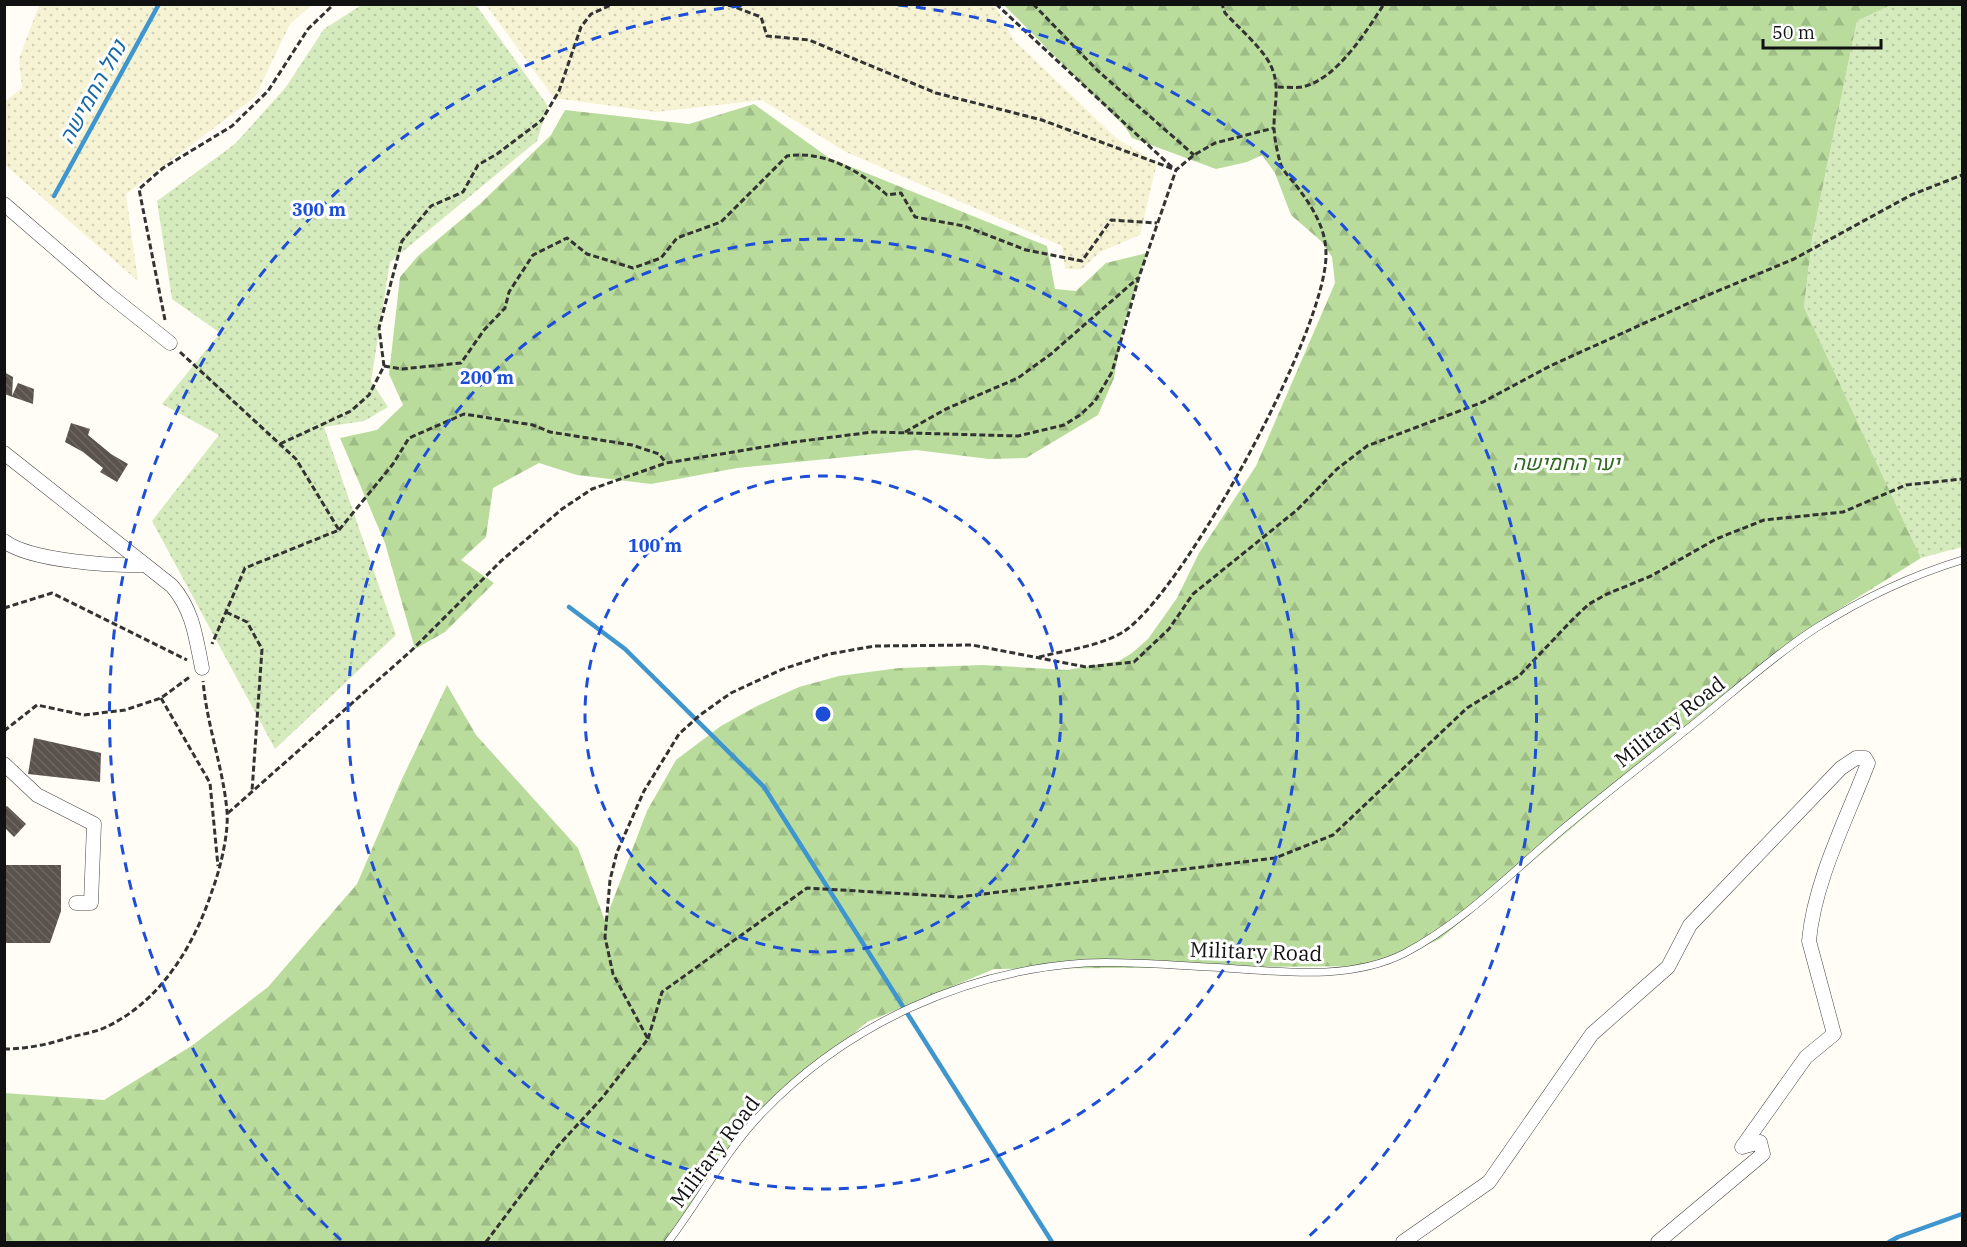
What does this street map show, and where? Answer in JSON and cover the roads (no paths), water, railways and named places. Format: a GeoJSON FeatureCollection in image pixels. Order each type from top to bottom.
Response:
{"type":"FeatureCollection","features":[{"type":"Feature","properties":{"kind":"street"},"geometry":{"type":"LineString","coordinates":[[4,204],[107,293],[170,343]]}},
{"type":"Feature","properties":{"kind":"street"},"geometry":{"type":"LineString","coordinates":[[4,453],[172,586],[184,600],[191,617],[202,668]]}},
{"type":"Feature","properties":{"kind":"street"},"geometry":{"type":"LineString","coordinates":[[4,541],[11,546],[75,560],[111,566],[145,565]]}},
{"type":"Feature","properties":{"kind":"street"},"geometry":{"type":"LineString","coordinates":[[1403,1242],[1489,1182],[1592,1034],[1668,967],[1690,925],[1841,768],[1856,758],[1865,758],[1868,763],[1816,900],[1810,925],[1809,941],[1834,1034],[1806,1057],[1742,1147],[1760,1142],[1763,1154],[1658,1242]]}},
{"type":"Feature","properties":{"kind":"street"},"geometry":{"type":"LineString","coordinates":[[4,764],[37,795],[94,824],[91,903],[76,903]]}},
{"type":"Feature","properties":{"kind":"lane","name":"Military Road"},"geometry":{"type":"LineString","coordinates":[[668,1242],[760,1114],[836,1047],[865,1030],[930,998],[1016,972],[1084,963],[1155,963],[1319,974],[1361,967],[1403,954],[1464,914],[1588,807],[1815,628],[1879,594],[1962,560]]}},
{"type":"Feature","properties":{"kind":"waterway","name":"נחל החמישה"},"geometry":{"type":"LineString","coordinates":[[54,196],[159,4]]}},
{"type":"Feature","properties":{"kind":"waterway"},"geometry":{"type":"LineString","coordinates":[[569,607],[625,649],[764,787],[1052,1242]]}},
{"type":"Feature","properties":{"kind":"waterway"},"geometry":{"type":"LineString","coordinates":[[1889,1242],[1962,1214]]}},
{"type":"Feature","properties":{"kind":"park label","name":"יער החמישה"},"geometry":{"type":"Point","coordinates":[1566,463]}}]}
